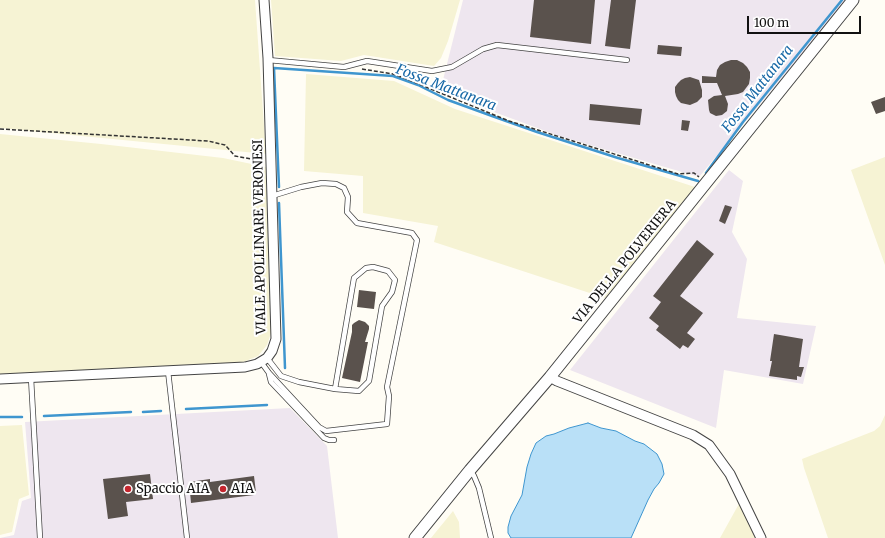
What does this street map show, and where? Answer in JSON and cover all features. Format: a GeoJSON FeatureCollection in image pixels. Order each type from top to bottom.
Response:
{"type":"FeatureCollection","features":[{"type":"Feature","properties":{"kind":"street","name":"VIALE APOLLINARE VERONESI"},"geometry":{"type":"LineString","coordinates":[[264,0],[268,60],[276,339],[272,351],[264,360]]}},
{"type":"Feature","properties":{"kind":"street","name":"VIA DELLA POLVERIERA"},"geometry":{"type":"LineString","coordinates":[[415,538],[470,470],[550,377],[853,0]]}},
{"type":"Feature","properties":{"kind":"street"},"geometry":{"type":"LineString","coordinates":[[0,379],[245,368],[264,360]]}},
{"type":"Feature","properties":{"kind":"street"},"geometry":{"type":"LineString","coordinates":[[550,377],[693,435],[709,445],[730,474],[761,538]]}},
{"type":"Feature","properties":{"kind":"lane"},"geometry":{"type":"LineString","coordinates":[[268,60],[344,66],[367,61],[432,71],[452,67],[483,49],[497,45],[627,60]]}},
{"type":"Feature","properties":{"kind":"lane"},"geometry":{"type":"LineString","coordinates":[[269,373],[319,427],[326,431],[387,424],[389,396],[387,387],[417,240],[412,233],[357,224],[347,212],[348,197],[344,188],[336,184],[322,183],[301,187],[272,196]]}},
{"type":"Feature","properties":{"kind":"lane"},"geometry":{"type":"LineString","coordinates":[[264,360],[281,376],[299,382],[335,389],[359,391],[369,381],[382,306],[392,292],[395,280],[388,271],[373,267],[366,268],[354,278],[335,389]]}},
{"type":"Feature","properties":{"kind":"lane"},"geometry":{"type":"LineString","coordinates":[[264,360],[271,382],[324,438],[334,440]]}},
{"type":"Feature","properties":{"kind":"lane"},"geometry":{"type":"LineString","coordinates":[[168,371],[187,538]]}},
{"type":"Feature","properties":{"kind":"lane"},"geometry":{"type":"LineString","coordinates":[[31,378],[40,538]]}},
{"type":"Feature","properties":{"kind":"lane"},"geometry":{"type":"LineString","coordinates":[[470,470],[479,488],[491,538]]}},
{"type":"Feature","properties":{"kind":"path"},"geometry":{"type":"LineString","coordinates":[[344,66],[392,74],[509,121],[678,174],[694,173],[707,182]]}},
{"type":"Feature","properties":{"kind":"path"},"geometry":{"type":"LineString","coordinates":[[0,129],[208,141],[225,145],[235,156],[251,159],[271,160]]}},
{"type":"Feature","properties":{"kind":"shaded area"},"geometry":{"type":"Polygon","coordinates":[[[0,0],[255,0],[266,154],[0,128],[0,0]]]}},
{"type":"Feature","properties":{"kind":"shaded area"},"geometry":{"type":"Polygon","coordinates":[[[271,0],[460,0],[448,41],[441,58],[434,66],[364,55],[341,61],[275,56],[271,0]]]}},
{"type":"Feature","properties":{"kind":"shaded area"},"geometry":{"type":"Polygon","coordinates":[[[463,0],[847,0],[699,177],[559,136],[440,92],[463,0]]]}},
{"type":"Feature","properties":{"kind":"shaded area"},"geometry":{"type":"Polygon","coordinates":[[[306,74],[394,81],[455,109],[698,188],[605,298],[434,242],[438,226],[363,213],[363,176],[304,171],[306,74]]]}},
{"type":"Feature","properties":{"kind":"shaded area"},"geometry":{"type":"Polygon","coordinates":[[[0,134],[223,158],[266,167],[272,330],[267,345],[258,356],[241,363],[0,374],[0,134]]]}},
{"type":"Feature","properties":{"kind":"shaded area"},"geometry":{"type":"Polygon","coordinates":[[[885,157],[885,265],[851,170],[885,157]]]}},
{"type":"Feature","properties":{"kind":"shaded area"},"geometry":{"type":"Polygon","coordinates":[[[729,170],[743,181],[732,232],[747,259],[737,318],[816,326],[803,384],[724,370],[716,428],[570,370],[729,170]]]}},
{"type":"Feature","properties":{"kind":"shaded area","name":"AIA"},"geometry":{"type":"Polygon","coordinates":[[[290,408],[327,446],[338,538],[0,538],[14,535],[22,501],[31,498],[25,422],[290,408]]]}},
{"type":"Feature","properties":{"kind":"shaded area"},"geometry":{"type":"Polygon","coordinates":[[[885,415],[885,538],[828,538],[802,459],[874,431],[880,426],[885,415]]]}},
{"type":"Feature","properties":{"kind":"shaded area"},"geometry":{"type":"Polygon","coordinates":[[[22,425],[29,495],[19,499],[12,532],[0,535],[0,426],[22,425]]]}},
{"type":"Feature","properties":{"kind":"shaded area"},"geometry":{"type":"Polygon","coordinates":[[[740,502],[755,538],[720,538],[740,502]]]}},
{"type":"Feature","properties":{"kind":"shaded area"},"geometry":{"type":"Polygon","coordinates":[[[453,511],[459,522],[460,538],[431,538],[453,511]]]}},
{"type":"Feature","properties":{"kind":"water"},"geometry":{"type":"Polygon","coordinates":[[[588,423],[601,428],[616,431],[644,444],[657,454],[662,464],[664,474],[648,500],[631,538],[511,538],[508,533],[508,527],[511,516],[522,495],[527,467],[536,443],[546,436],[588,423]]]}},
{"type":"Feature","properties":{"kind":"building"},"geometry":{"type":"Polygon","coordinates":[[[534,0],[595,0],[591,44],[530,37],[534,0]]]}},
{"type":"Feature","properties":{"kind":"building"},"geometry":{"type":"Polygon","coordinates":[[[611,0],[636,0],[630,49],[605,46],[611,0]]]}},
{"type":"Feature","properties":{"kind":"building"},"geometry":{"type":"Polygon","coordinates":[[[658,45],[682,47],[681,56],[657,54],[658,45]]]}},
{"type":"Feature","properties":{"kind":"building"},"geometry":{"type":"Polygon","coordinates":[[[731,60],[737,60],[747,67],[750,72],[749,84],[743,92],[725,96],[728,104],[727,111],[722,115],[716,116],[710,113],[708,100],[714,96],[722,95],[717,83],[702,83],[702,76],[716,77],[717,70],[720,65],[731,60]]]}},
{"type":"Feature","properties":{"kind":"building"},"geometry":{"type":"Polygon","coordinates":[[[690,77],[699,80],[702,90],[702,97],[697,102],[690,105],[681,103],[678,100],[675,87],[681,80],[690,77]]]}},
{"type":"Feature","properties":{"kind":"building"},"geometry":{"type":"Polygon","coordinates":[[[885,97],[885,111],[876,114],[871,102],[885,97]]]}},
{"type":"Feature","properties":{"kind":"building"},"geometry":{"type":"Polygon","coordinates":[[[590,104],[642,109],[640,125],[589,120],[590,104]]]}},
{"type":"Feature","properties":{"kind":"building"},"geometry":{"type":"Polygon","coordinates":[[[682,120],[690,121],[688,131],[681,130],[682,120]]]}},
{"type":"Feature","properties":{"kind":"building"},"geometry":{"type":"Polygon","coordinates":[[[725,205],[732,207],[725,224],[719,221],[725,205]]]}},
{"type":"Feature","properties":{"kind":"building"},"geometry":{"type":"Polygon","coordinates":[[[697,240],[714,254],[680,296],[703,313],[687,333],[695,339],[688,348],[683,345],[680,349],[656,330],[659,326],[649,318],[661,302],[653,296],[697,240]]]}},
{"type":"Feature","properties":{"kind":"building"},"geometry":{"type":"Polygon","coordinates":[[[359,290],[376,292],[374,309],[357,307],[359,290]]]}},
{"type":"Feature","properties":{"kind":"building"},"geometry":{"type":"Polygon","coordinates":[[[359,320],[365,322],[369,326],[365,342],[368,342],[360,382],[342,378],[352,332],[352,325],[359,320]]]}},
{"type":"Feature","properties":{"kind":"building"},"geometry":{"type":"Polygon","coordinates":[[[774,334],[803,339],[799,367],[804,367],[801,377],[797,376],[797,380],[769,376],[772,361],[770,361],[774,334]]]}},
{"type":"Feature","properties":{"kind":"building","name":"Spaccio AIA"},"geometry":{"type":"Polygon","coordinates":[[[150,474],[153,499],[126,502],[128,516],[108,519],[103,479],[150,474]]]}},
{"type":"Feature","properties":{"kind":"building","name":"AIA"},"geometry":{"type":"Polygon","coordinates":[[[254,476],[256,493],[253,493],[254,495],[191,503],[189,482],[210,479],[210,482],[254,476]]]}},
{"type":"Feature","properties":{"kind":"waterway","name":"Fossa Mattanara"},"geometry":{"type":"LineString","coordinates":[[706,173],[743,122],[842,0]]}},
{"type":"Feature","properties":{"kind":"waterway","name":"Fossa Mattanara"},"geometry":{"type":"LineString","coordinates":[[279,187],[274,68],[393,76],[418,85],[448,100],[537,132],[618,158],[698,181]]}},
{"type":"Feature","properties":{"kind":"waterway","name":"Fossa Mattanara"},"geometry":{"type":"LineString","coordinates":[[279,203],[285,368]]}},
{"type":"Feature","properties":{"kind":"waterway","name":"Fossa Mattanara"},"geometry":{"type":"LineString","coordinates":[[186,409],[267,405]]}},
{"type":"Feature","properties":{"kind":"waterway","name":"Fossa Mattanara"},"geometry":{"type":"LineString","coordinates":[[143,412],[161,411]]}},
{"type":"Feature","properties":{"kind":"waterway","name":"Fossa Mattanara"},"geometry":{"type":"LineString","coordinates":[[44,416],[131,412]]}},
{"type":"Feature","properties":{"kind":"waterway","name":"Fossa Mattanara"},"geometry":{"type":"LineString","coordinates":[[0,417],[22,417]]}},
{"type":"Feature","properties":{"kind":"place","name":"Spaccio AIA"},"geometry":{"type":"Point","coordinates":[128,489]}},
{"type":"Feature","properties":{"kind":"place","name":"AIA"},"geometry":{"type":"Point","coordinates":[223,489]}}]}
